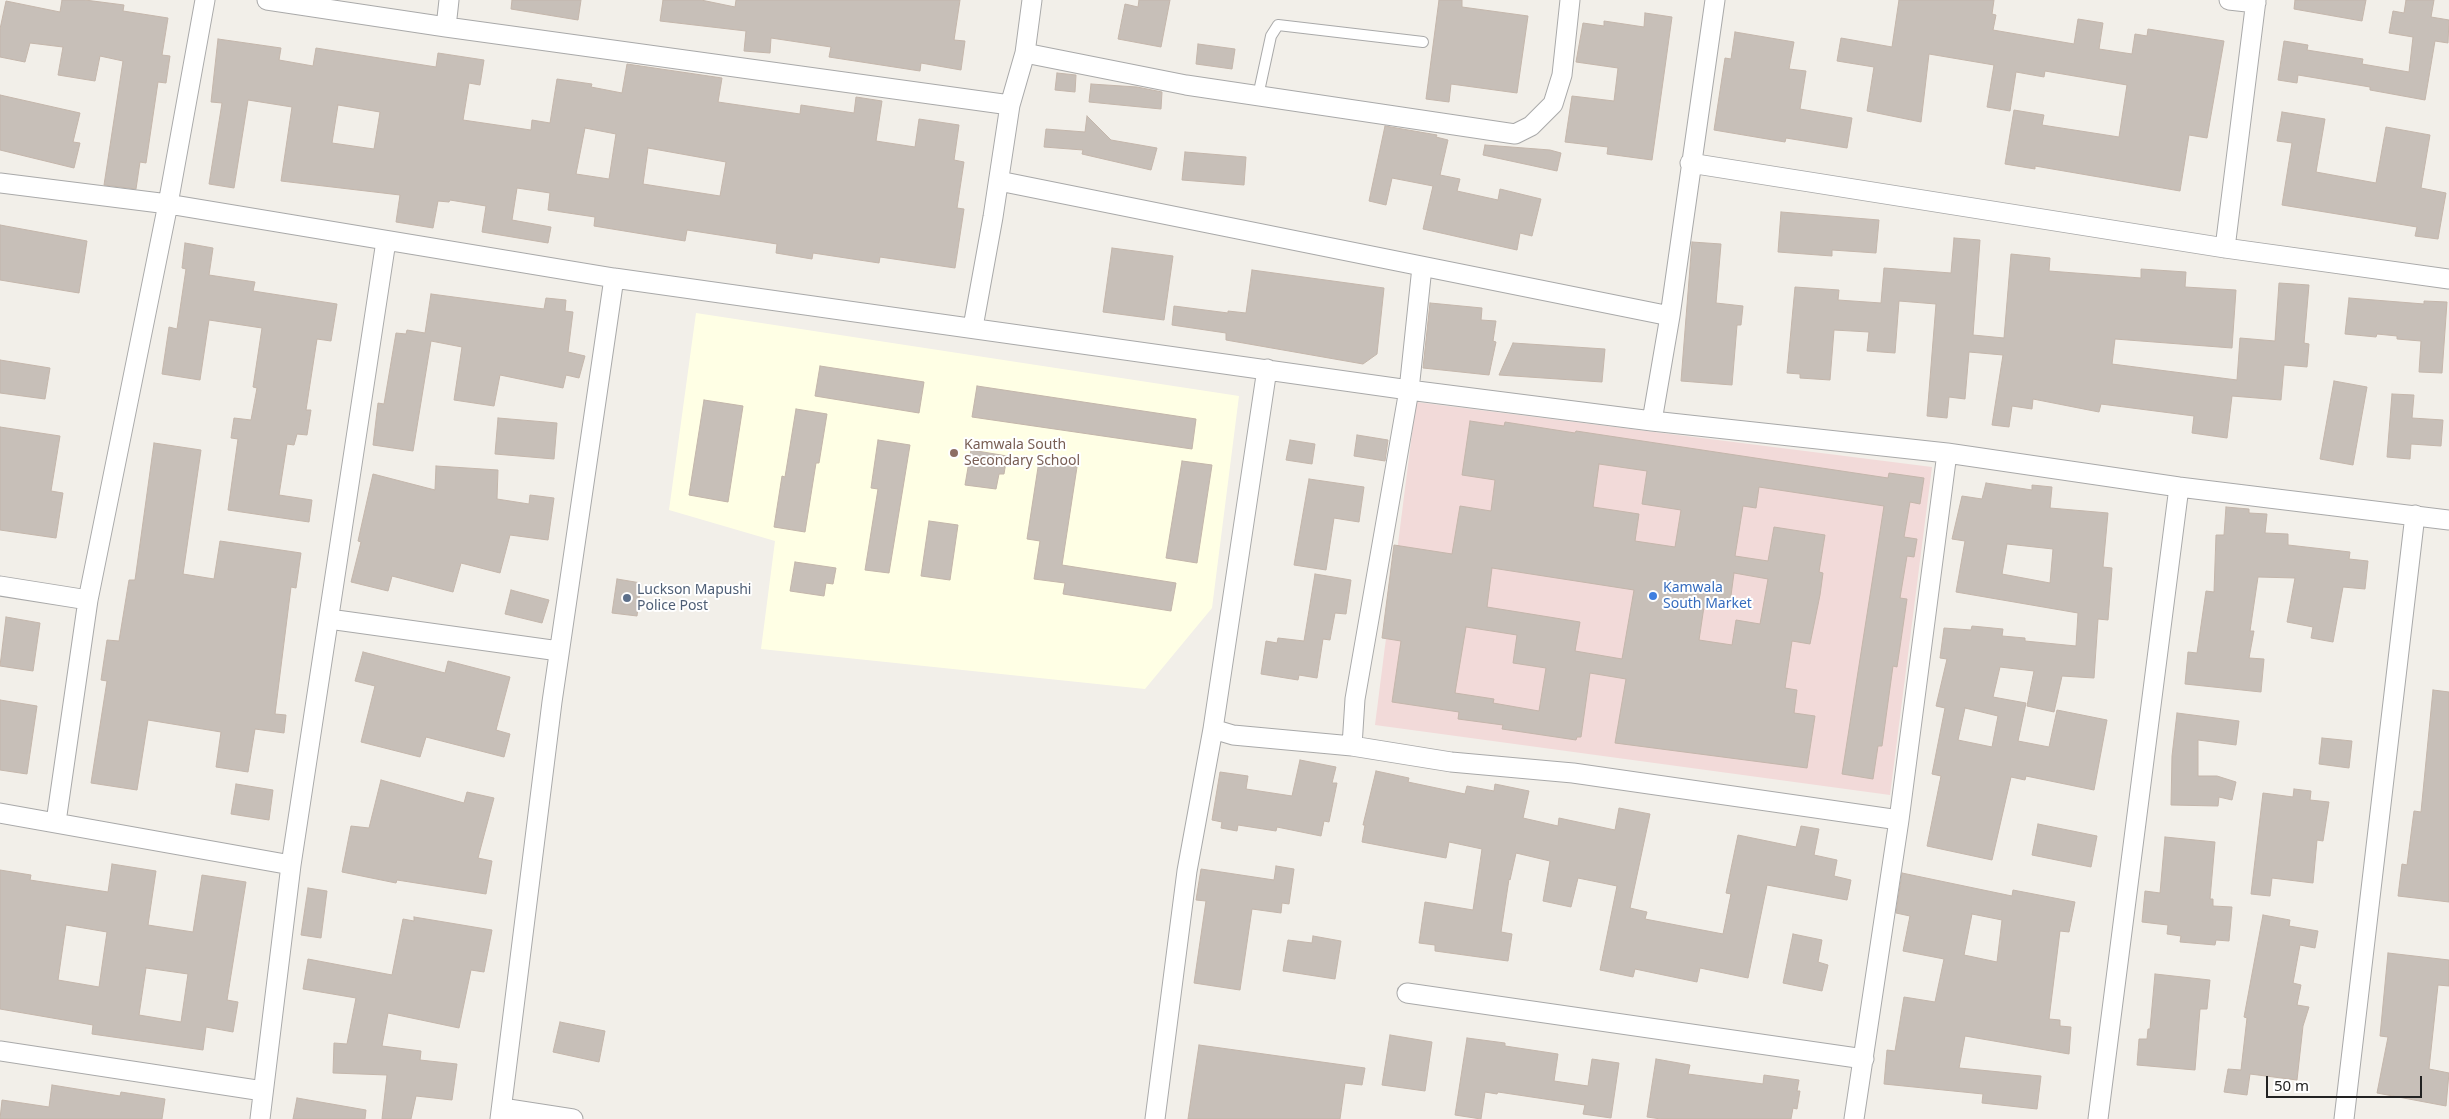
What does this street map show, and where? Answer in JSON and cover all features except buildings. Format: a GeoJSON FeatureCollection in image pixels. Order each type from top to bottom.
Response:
{"type":"FeatureCollection","features":[{"type":"Feature","properties":{"kind":"street"},"geometry":{"type":"LineString","coordinates":[[56,822],[88,600],[168,204],[205,0]]}},
{"type":"Feature","properties":{"kind":"street"},"geometry":{"type":"LineString","coordinates":[[267,0],[446,27],[1010,105]]}},
{"type":"Feature","properties":{"kind":"street"},"geometry":{"type":"LineString","coordinates":[[446,27],[449,0]]}},
{"type":"Feature","properties":{"kind":"street"},"geometry":{"type":"LineString","coordinates":[[973,327],[999,181],[1010,105],[1026,53],[1032,0]]}},
{"type":"Feature","properties":{"kind":"street"},"geometry":{"type":"LineString","coordinates":[[1026,53],[1258,96],[1515,134],[1531,126],[1553,104],[1562,75],[1570,0]]}},
{"type":"Feature","properties":{"kind":"street"},"geometry":{"type":"LineString","coordinates":[[1652,421],[1670,316],[1690,163],[1715,0]]}},
{"type":"Feature","properties":{"kind":"street"},"geometry":{"type":"LineString","coordinates":[[2225,248],[2256,2],[2229,0]]}},
{"type":"Feature","properties":{"kind":"street"},"geometry":{"type":"LineString","coordinates":[[1690,163],[2225,248],[2449,279]]}},
{"type":"Feature","properties":{"kind":"street"},"geometry":{"type":"LineString","coordinates":[[999,181],[1670,316]]}},
{"type":"Feature","properties":{"kind":"street"},"geometry":{"type":"LineString","coordinates":[[0,182],[168,204],[614,278],[973,327],[1409,390],[1652,421],[1947,453],[2179,487],[2449,520]]}},
{"type":"Feature","properties":{"kind":"street"},"geometry":{"type":"LineString","coordinates":[[260,1119],[291,865],[386,241]]}},
{"type":"Feature","properties":{"kind":"street"},"geometry":{"type":"LineString","coordinates":[[1352,746],[1355,699],[1409,390],[1422,267]]}},
{"type":"Feature","properties":{"kind":"street"},"geometry":{"type":"LineString","coordinates":[[574,1119],[501,1113],[559,651],[614,278]]}},
{"type":"Feature","properties":{"kind":"street"},"geometry":{"type":"LineString","coordinates":[[1155,1119],[1187,871],[1213,729],[1267,369]]}},
{"type":"Feature","properties":{"kind":"street"},"geometry":{"type":"LineString","coordinates":[[1854,1119],[1899,820],[1947,453]]}},
{"type":"Feature","properties":{"kind":"street"},"geometry":{"type":"LineString","coordinates":[[2098,1119],[2179,487]]}},
{"type":"Feature","properties":{"kind":"street"},"geometry":{"type":"LineString","coordinates":[[2344,1119],[2415,515]]}},
{"type":"Feature","properties":{"kind":"street"},"geometry":{"type":"LineString","coordinates":[[0,586],[88,600]]}},
{"type":"Feature","properties":{"kind":"street"},"geometry":{"type":"LineString","coordinates":[[329,620],[559,651]]}},
{"type":"Feature","properties":{"kind":"street"},"geometry":{"type":"LineString","coordinates":[[1213,729],[1234,735],[1352,746],[1451,762],[1573,773],[1899,820]]}},
{"type":"Feature","properties":{"kind":"street"},"geometry":{"type":"LineString","coordinates":[[0,813],[291,865]]}},
{"type":"Feature","properties":{"kind":"street"},"geometry":{"type":"LineString","coordinates":[[1407,993],[1864,1060]]}},
{"type":"Feature","properties":{"kind":"street"},"geometry":{"type":"LineString","coordinates":[[0,1051],[263,1091]]}},
{"type":"Feature","properties":{"kind":"lane"},"geometry":{"type":"LineString","coordinates":[[1258,96],[1271,36],[1278,25],[1423,42]]}},
{"type":"Feature","properties":{"kind":"shaded area","name":"Kamwala South Secondary School"},"geometry":{"type":"Polygon","coordinates":[[[696,313],[1239,396],[1212,608],[1145,689],[761,649],[775,541],[669,510],[696,313]]]}},
{"type":"Feature","properties":{"kind":"shaded area","name":"Kamwala South Market"},"geometry":{"type":"Polygon","coordinates":[[[1416,402],[1932,467],[1890,795],[1375,725],[1416,402]]]}},
{"type":"Feature","properties":{"kind":"place","name":"Kamwala South Secondary School"},"geometry":{"type":"Point","coordinates":[954,453]}},
{"type":"Feature","properties":{"kind":"place","name":"Kamwala South Market"},"geometry":{"type":"Point","coordinates":[1653,596]}},
{"type":"Feature","properties":{"kind":"place","name":"Luckson Mapushi Police Post"},"geometry":{"type":"Point","coordinates":[627,598]}}]}
